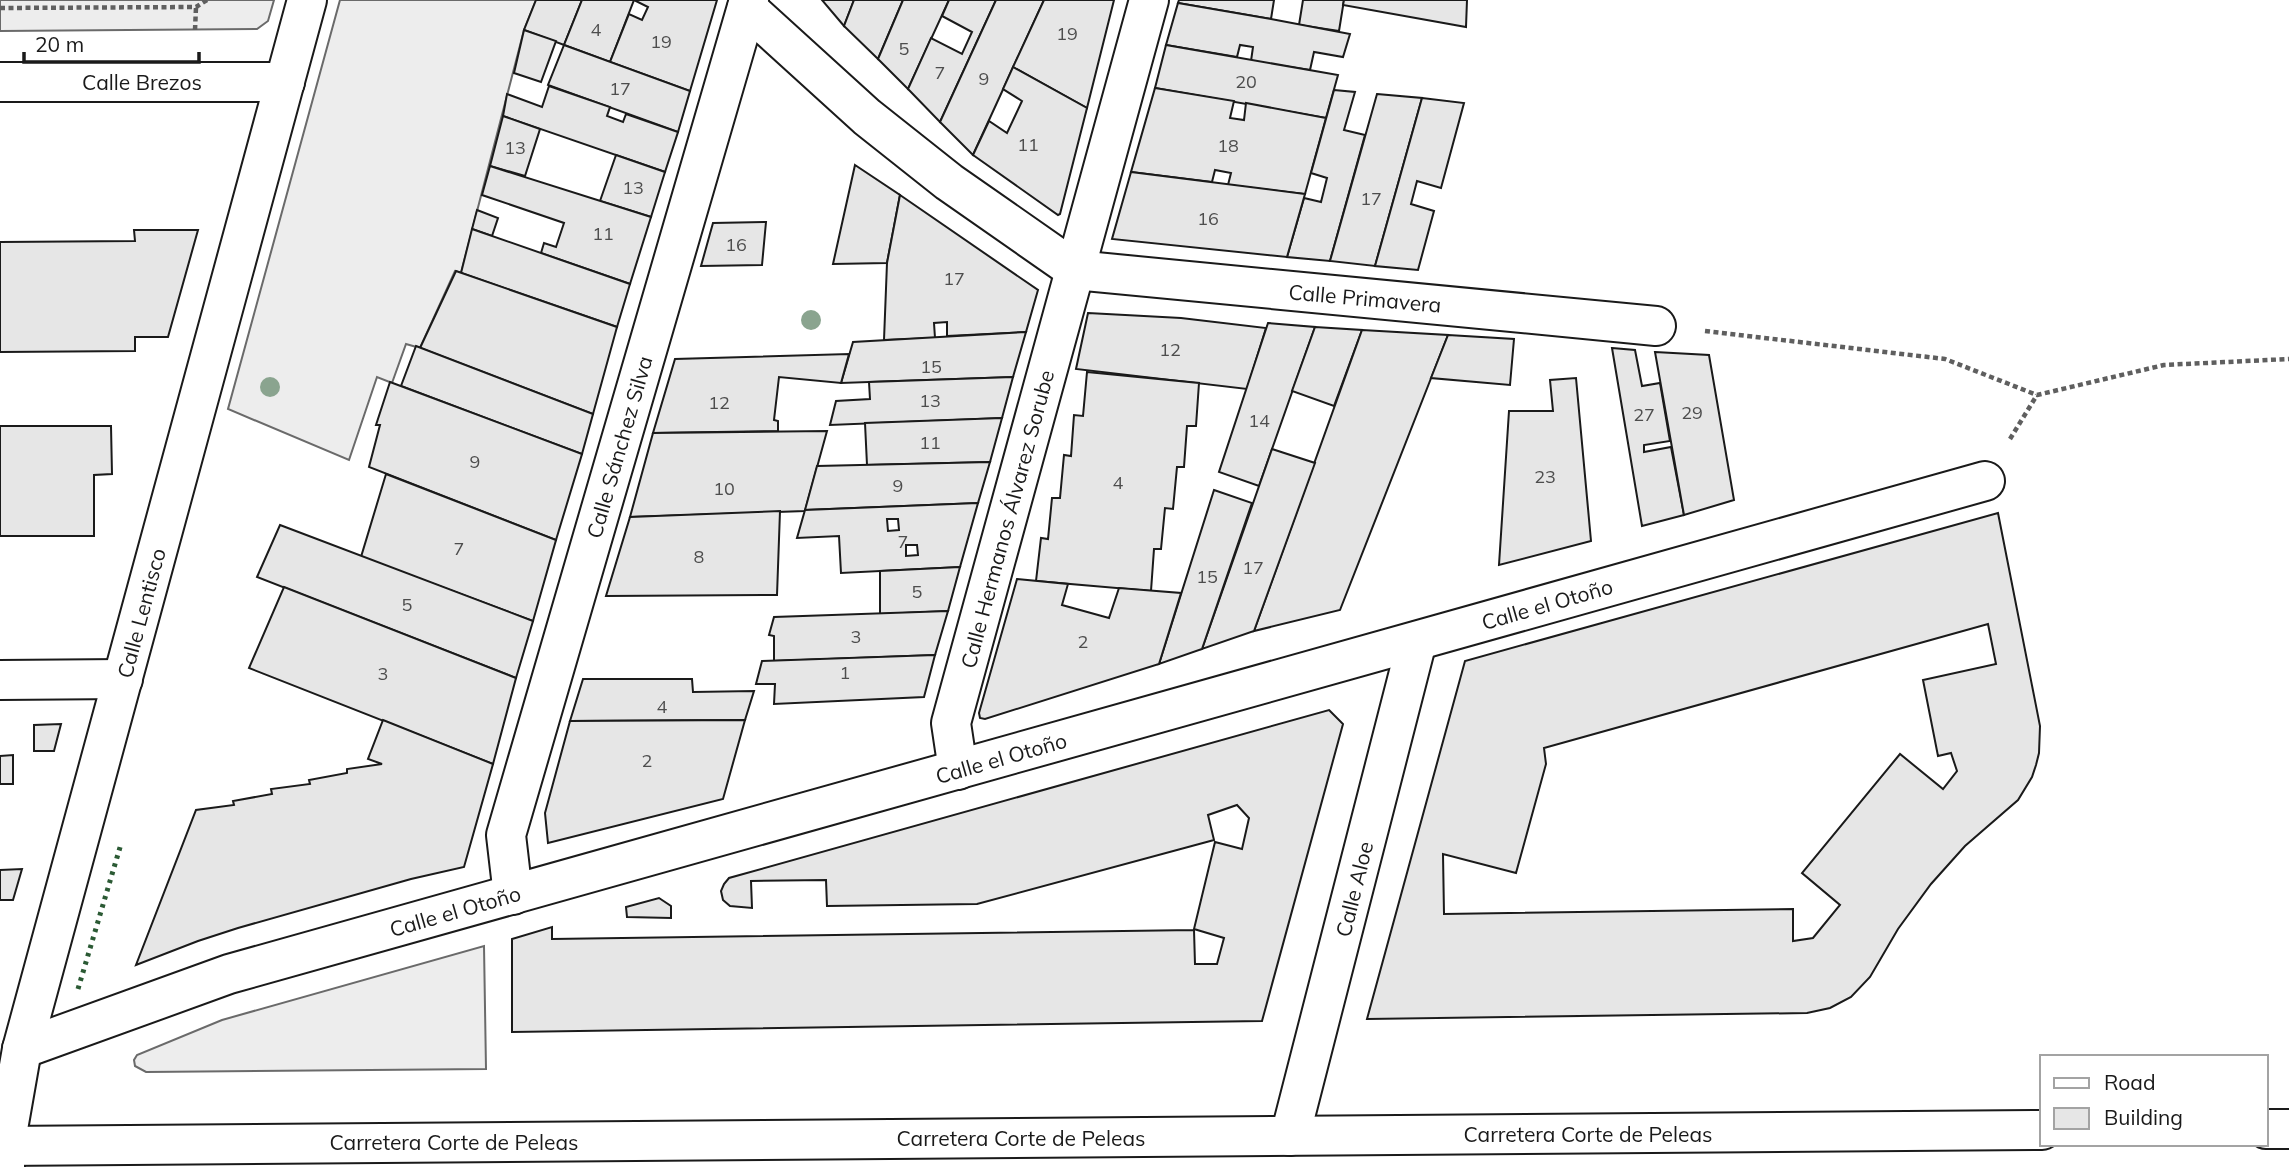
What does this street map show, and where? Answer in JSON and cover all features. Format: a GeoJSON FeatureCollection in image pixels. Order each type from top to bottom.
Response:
{"type":"FeatureCollection","features":[{"type":"Feature","properties":{"kind":"street","name":"Calle Lentisco"},"geometry":{"type":"LineString","coordinates":[[3,1153],[22,1049],[307,0]]}},
{"type":"Feature","properties":{"kind":"street","name":"Calle Hermanos Álvarez Sorube"},"geometry":{"type":"LineString","coordinates":[[958,770],[951,723],[1149,0]]}},
{"type":"Feature","properties":{"kind":"street"},"geometry":{"type":"LineString","coordinates":[[748,4],[877,125],[949,182],[1075,270]]}},
{"type":"Feature","properties":{"kind":"street","name":"Calle Sánchez Silva"},"geometry":{"type":"LineString","coordinates":[[513,895],[506,835],[748,4]]}},
{"type":"Feature","properties":{"kind":"street","name":"Calle Brezos"},"geometry":{"type":"LineString","coordinates":[[0,82],[285,82]]}},
{"type":"Feature","properties":{"kind":"street","name":"Calle Primavera"},"geometry":{"type":"LineString","coordinates":[[1075,270],[1656,326]]}},
{"type":"Feature","properties":{"kind":"street","name":"Calle el Otoño"},"geometry":{"type":"LineString","coordinates":[[22,1049],[229,974],[1984,481]]}},
{"type":"Feature","properties":{"kind":"street","name":"Calle Aloe"},"geometry":{"type":"LineString","coordinates":[[1290,1136],[1417,641]]}},
{"type":"Feature","properties":{"kind":"street"},"geometry":{"type":"LineString","coordinates":[[0,680],[123,679]]}},
{"type":"Feature","properties":{"kind":"street"},"geometry":{"type":"LineString","coordinates":[[2268,1129],[2289,1129]]}},
{"type":"Feature","properties":{"kind":"street","name":"Carretera Corte de Peleas"},"geometry":{"type":"LineString","coordinates":[[3,1153],[1290,1136],[2040,1130]]}},
{"type":"Feature","properties":{"kind":"path"},"geometry":{"type":"LineString","coordinates":[[0,8],[196,7],[207,0]]}},
{"type":"Feature","properties":{"kind":"path"},"geometry":{"type":"LineString","coordinates":[[1656,326],[1945,359],[2037,395],[2164,365],[2289,359]]}},
{"type":"Feature","properties":{"kind":"shaded area"},"geometry":{"type":"Polygon","coordinates":[[[0,0],[274,0],[268,21],[257,29],[0,31],[0,0]]]}},
{"type":"Feature","properties":{"kind":"shaded area"},"geometry":{"type":"Polygon","coordinates":[[[340,0],[536,0],[524,30],[461,273],[455,271],[420,348],[406,344],[392,383],[377,377],[349,460],[228,409],[340,0]]]}},
{"type":"Feature","properties":{"kind":"shaded area"},"geometry":{"type":"Polygon","coordinates":[[[484,946],[486,1069],[146,1072],[135,1066],[137,1055],[222,1020],[484,946]]]}},
{"type":"Feature","properties":{"kind":"building"},"geometry":{"type":"Polygon","coordinates":[[[536,0],[582,0],[564,45],[524,30],[536,0]]]}},
{"type":"Feature","properties":{"kind":"building"},"geometry":{"type":"Polygon","coordinates":[[[582,0],[634,0],[610,62],[564,45],[582,0]]]}},
{"type":"Feature","properties":{"kind":"building"},"geometry":{"type":"Polygon","coordinates":[[[634,0],[717,0],[690,91],[610,62],[629,14],[642,20],[648,7],[634,0]]]}},
{"type":"Feature","properties":{"kind":"building"},"geometry":{"type":"Polygon","coordinates":[[[822,0],[854,0],[844,26],[822,0]]]}},
{"type":"Feature","properties":{"kind":"building"},"geometry":{"type":"Polygon","coordinates":[[[854,0],[903,0],[878,59],[844,26],[854,0]]]}},
{"type":"Feature","properties":{"kind":"building"},"geometry":{"type":"Polygon","coordinates":[[[903,0],[949,0],[908,89],[878,59],[903,0]]]}},
{"type":"Feature","properties":{"kind":"building"},"geometry":{"type":"Polygon","coordinates":[[[949,0],[996,0],[940,122],[908,89],[931,38],[962,54],[972,32],[942,16],[949,0]]]}},
{"type":"Feature","properties":{"kind":"building"},"geometry":{"type":"Polygon","coordinates":[[[996,0],[1044,0],[973,155],[940,122],[996,0]]]}},
{"type":"Feature","properties":{"kind":"building"},"geometry":{"type":"Polygon","coordinates":[[[1044,0],[1114,0],[1087,108],[1013,67],[1044,0]]]}},
{"type":"Feature","properties":{"kind":"building"},"geometry":{"type":"Polygon","coordinates":[[[1179,0],[1274,0],[1271,19],[1178,3],[1179,0]]]}},
{"type":"Feature","properties":{"kind":"building"},"geometry":{"type":"Polygon","coordinates":[[[1303,0],[1344,0],[1339,31],[1299,25],[1303,0]]]}},
{"type":"Feature","properties":{"kind":"building"},"geometry":{"type":"Polygon","coordinates":[[[1344,0],[1467,0],[1466,27],[1343,5],[1344,0]]]}},
{"type":"Feature","properties":{"kind":"building"},"geometry":{"type":"Polygon","coordinates":[[[1178,3],[1350,34],[1343,57],[1314,52],[1310,70],[1251,61],[1253,47],[1240,45],[1237,57],[1166,45],[1178,3]]]}},
{"type":"Feature","properties":{"kind":"building"},"geometry":{"type":"Polygon","coordinates":[[[524,30],[556,41],[541,82],[514,73],[524,30]]]}},
{"type":"Feature","properties":{"kind":"building"},"geometry":{"type":"Polygon","coordinates":[[[564,45],[690,91],[678,132],[548,85],[564,45]]]}},
{"type":"Feature","properties":{"kind":"building"},"geometry":{"type":"Polygon","coordinates":[[[1166,45],[1338,75],[1326,118],[1155,88],[1166,45]]]}},
{"type":"Feature","properties":{"kind":"building"},"geometry":{"type":"Polygon","coordinates":[[[1013,67],[1087,108],[1058,215],[973,155],[989,121],[1007,133],[1022,101],[1003,89],[1013,67]]]}},
{"type":"Feature","properties":{"kind":"building"},"geometry":{"type":"Polygon","coordinates":[[[549,86],[610,107],[607,116],[623,122],[626,114],[678,132],[665,172],[503,116],[507,94],[542,107],[549,86]]]}},
{"type":"Feature","properties":{"kind":"building"},"geometry":{"type":"Polygon","coordinates":[[[1155,88],[1234,101],[1230,118],[1244,120],[1246,103],[1326,118],[1305,194],[1228,185],[1231,173],[1215,170],[1212,182],[1131,172],[1155,88]]]}},
{"type":"Feature","properties":{"kind":"building"},"geometry":{"type":"Polygon","coordinates":[[[1334,90],[1355,92],[1344,130],[1365,135],[1330,261],[1287,257],[1304,198],[1321,202],[1327,178],[1311,173],[1334,90]]]}},
{"type":"Feature","properties":{"kind":"building"},"geometry":{"type":"Polygon","coordinates":[[[1377,94],[1422,98],[1375,266],[1330,261],[1377,94]]]}},
{"type":"Feature","properties":{"kind":"building"},"geometry":{"type":"Polygon","coordinates":[[[1422,98],[1464,103],[1441,188],[1417,181],[1411,204],[1434,211],[1418,270],[1375,266],[1422,98]]]}},
{"type":"Feature","properties":{"kind":"building"},"geometry":{"type":"Polygon","coordinates":[[[503,116],[540,129],[525,176],[490,166],[503,116]]]}},
{"type":"Feature","properties":{"kind":"building"},"geometry":{"type":"Polygon","coordinates":[[[616,155],[665,172],[651,217],[600,201],[616,155]]]}},
{"type":"Feature","properties":{"kind":"building"},"geometry":{"type":"Polygon","coordinates":[[[855,165],[900,195],[887,263],[833,264],[855,165]]]}},
{"type":"Feature","properties":{"kind":"building"},"geometry":{"type":"Polygon","coordinates":[[[490,166],[651,217],[630,284],[541,253],[544,243],[556,247],[564,223],[482,195],[490,166]]]}},
{"type":"Feature","properties":{"kind":"building"},"geometry":{"type":"Polygon","coordinates":[[[1131,172],[1305,194],[1287,257],[1112,239],[1131,172]]]}},
{"type":"Feature","properties":{"kind":"building"},"geometry":{"type":"Polygon","coordinates":[[[900,195],[1038,290],[1026,332],[947,336],[947,322],[934,323],[935,338],[884,340],[887,263],[900,195]]]}},
{"type":"Feature","properties":{"kind":"building"},"geometry":{"type":"Polygon","coordinates":[[[477,210],[498,218],[492,236],[472,229],[477,210]]]}},
{"type":"Feature","properties":{"kind":"building"},"geometry":{"type":"Polygon","coordinates":[[[766,222],[762,265],[701,266],[713,223],[766,222]]]}},
{"type":"Feature","properties":{"kind":"building"},"geometry":{"type":"Polygon","coordinates":[[[472,229],[630,284],[617,327],[461,273],[472,229]]]}},
{"type":"Feature","properties":{"kind":"building"},"geometry":{"type":"Polygon","coordinates":[[[134,230],[198,230],[168,337],[135,337],[135,351],[0,352],[0,242],[135,241],[134,230]]]}},
{"type":"Feature","properties":{"kind":"building"},"geometry":{"type":"Polygon","coordinates":[[[456,271],[617,327],[593,414],[420,348],[456,271]]]}},
{"type":"Feature","properties":{"kind":"building"},"geometry":{"type":"Polygon","coordinates":[[[1088,313],[1181,318],[1266,328],[1247,389],[1076,369],[1088,313]]]}},
{"type":"Feature","properties":{"kind":"building"},"geometry":{"type":"Polygon","coordinates":[[[1268,323],[1315,327],[1259,486],[1219,472],[1268,323]]]}},
{"type":"Feature","properties":{"kind":"building"},"geometry":{"type":"Polygon","coordinates":[[[1315,327],[1362,330],[1334,406],[1292,391],[1315,327]]]}},
{"type":"Feature","properties":{"kind":"building"},"geometry":{"type":"Polygon","coordinates":[[[1362,330],[1448,335],[1340,610],[1254,631],[1362,330]]]}},
{"type":"Feature","properties":{"kind":"building"},"geometry":{"type":"Polygon","coordinates":[[[1026,332],[1013,377],[841,383],[853,342],[1026,332]]]}},
{"type":"Feature","properties":{"kind":"building"},"geometry":{"type":"Polygon","coordinates":[[[1448,335],[1514,339],[1510,385],[1431,378],[1448,335]]]}},
{"type":"Feature","properties":{"kind":"building"},"geometry":{"type":"Polygon","coordinates":[[[416,346],[593,414],[582,454],[401,386],[416,346]]]}},
{"type":"Feature","properties":{"kind":"building"},"geometry":{"type":"Polygon","coordinates":[[[1612,348],[1635,350],[1642,386],[1660,383],[1670,441],[1644,445],[1644,452],[1671,447],[1684,515],[1642,526],[1612,348]]]}},
{"type":"Feature","properties":{"kind":"building"},"geometry":{"type":"Polygon","coordinates":[[[1655,352],[1709,355],[1734,500],[1684,515],[1655,352]]]}},
{"type":"Feature","properties":{"kind":"building"},"geometry":{"type":"Polygon","coordinates":[[[849,354],[841,383],[779,377],[774,420],[778,421],[778,431],[653,433],[675,359],[849,354]]]}},
{"type":"Feature","properties":{"kind":"building"},"geometry":{"type":"Polygon","coordinates":[[[1087,372],[1199,383],[1196,426],[1187,426],[1184,467],[1177,467],[1173,509],[1165,508],[1161,549],[1154,549],[1151,591],[1036,581],[1041,538],[1048,539],[1052,498],[1060,498],[1064,455],[1071,456],[1074,415],[1083,416],[1087,372]]]}},
{"type":"Feature","properties":{"kind":"building"},"geometry":{"type":"Polygon","coordinates":[[[1013,377],[1002,418],[830,425],[836,401],[870,399],[869,382],[1013,377]]]}},
{"type":"Feature","properties":{"kind":"building"},"geometry":{"type":"Polygon","coordinates":[[[1576,378],[1591,541],[1499,565],[1509,411],[1553,411],[1550,380],[1576,378]]]}},
{"type":"Feature","properties":{"kind":"building"},"geometry":{"type":"Polygon","coordinates":[[[390,382],[582,454],[556,540],[369,467],[380,425],[376,425],[390,382]]]}},
{"type":"Feature","properties":{"kind":"building"},"geometry":{"type":"Polygon","coordinates":[[[1002,418],[990,462],[867,465],[865,423],[1002,418]]]}},
{"type":"Feature","properties":{"kind":"building"},"geometry":{"type":"Polygon","coordinates":[[[0,426],[111,426],[112,474],[94,475],[94,536],[0,536],[0,426]]]}},
{"type":"Feature","properties":{"kind":"building"},"geometry":{"type":"Polygon","coordinates":[[[827,431],[805,511],[630,517],[653,433],[827,431]]]}},
{"type":"Feature","properties":{"kind":"building"},"geometry":{"type":"Polygon","coordinates":[[[1272,449],[1315,463],[1254,631],[1202,649],[1272,449]]]}},
{"type":"Feature","properties":{"kind":"building"},"geometry":{"type":"Polygon","coordinates":[[[990,462],[978,503],[805,510],[817,466],[990,462]]]}},
{"type":"Feature","properties":{"kind":"building"},"geometry":{"type":"Polygon","coordinates":[[[386,474],[556,540],[533,621],[361,557],[386,474]]]}},
{"type":"Feature","properties":{"kind":"building"},"geometry":{"type":"Polygon","coordinates":[[[1214,490],[1252,503],[1202,649],[1159,664],[1214,490]]]}},
{"type":"Feature","properties":{"kind":"building"},"geometry":{"type":"Polygon","coordinates":[[[978,503],[960,567],[841,573],[839,536],[797,538],[805,510],[978,503]],[[887,519],[888,531],[899,530],[898,519],[887,519]],[[906,545],[906,556],[918,555],[917,545],[906,545]]]}},
{"type":"Feature","properties":{"kind":"building"},"geometry":{"type":"Polygon","coordinates":[[[780,511],[777,595],[606,596],[630,517],[780,511]]]}},
{"type":"Feature","properties":{"kind":"building"},"geometry":{"type":"Polygon","coordinates":[[[1998,513],[2040,726],[2039,753],[2032,777],[2018,800],[1965,846],[1931,884],[1898,929],[1870,977],[1851,997],[1830,1008],[1807,1013],[1367,1019],[1465,661],[1998,513]],[[1988,624],[1544,748],[1546,764],[1516,873],[1443,854],[1444,914],[1793,909],[1793,941],[1813,938],[1840,905],[1802,873],[1900,754],[1943,789],[1957,771],[1951,753],[1938,756],[1923,680],[1996,664],[1988,624]]]}},
{"type":"Feature","properties":{"kind":"building"},"geometry":{"type":"Polygon","coordinates":[[[280,525],[533,621],[516,678],[257,577],[280,525]]]}},
{"type":"Feature","properties":{"kind":"building"},"geometry":{"type":"Polygon","coordinates":[[[960,567],[948,611],[880,614],[880,571],[960,567]]]}},
{"type":"Feature","properties":{"kind":"building"},"geometry":{"type":"Polygon","coordinates":[[[1017,579],[1068,584],[1062,605],[1109,618],[1119,588],[1181,593],[1159,664],[985,719],[980,718],[979,713],[1017,579]]]}},
{"type":"Feature","properties":{"kind":"building"},"geometry":{"type":"Polygon","coordinates":[[[284,587],[516,678],[493,764],[249,668],[284,587]]]}},
{"type":"Feature","properties":{"kind":"building"},"geometry":{"type":"Polygon","coordinates":[[[948,611],[935,655],[774,661],[774,636],[769,635],[774,617],[948,611]]]}},
{"type":"Feature","properties":{"kind":"building"},"geometry":{"type":"Polygon","coordinates":[[[935,655],[924,697],[774,704],[775,684],[756,684],[762,661],[935,655]]]}},
{"type":"Feature","properties":{"kind":"building"},"geometry":{"type":"Polygon","coordinates":[[[583,679],[692,679],[693,692],[754,691],[745,720],[570,721],[583,679]]]}},
{"type":"Feature","properties":{"kind":"building"},"geometry":{"type":"Polygon","coordinates":[[[1329,710],[1343,724],[1262,1021],[512,1032],[512,939],[552,927],[552,939],[1194,930],[1195,964],[1217,964],[1224,938],[1194,929],[1215,842],[1242,849],[1249,818],[1237,805],[1208,815],[1214,840],[977,904],[827,906],[826,880],[751,881],[752,908],[730,906],[723,900],[721,891],[729,878],[1329,710]]]}},
{"type":"Feature","properties":{"kind":"building"},"geometry":{"type":"Polygon","coordinates":[[[383,720],[493,764],[464,867],[411,879],[238,928],[136,965],[196,810],[234,805],[233,801],[272,794],[271,789],[310,784],[309,780],[347,773],[347,769],[382,764],[368,759],[383,720]]]}},
{"type":"Feature","properties":{"kind":"building"},"geometry":{"type":"Polygon","coordinates":[[[745,720],[723,799],[548,843],[545,813],[570,721],[745,720]]]}},
{"type":"Feature","properties":{"kind":"building"},"geometry":{"type":"Polygon","coordinates":[[[61,724],[54,751],[34,751],[34,725],[61,724]]]}},
{"type":"Feature","properties":{"kind":"building"},"geometry":{"type":"Polygon","coordinates":[[[13,755],[13,784],[0,784],[0,756],[13,755]]]}},
{"type":"Feature","properties":{"kind":"building"},"geometry":{"type":"Polygon","coordinates":[[[22,869],[13,900],[0,900],[0,870],[22,869]]]}},
{"type":"Feature","properties":{"kind":"building"},"geometry":{"type":"Polygon","coordinates":[[[659,898],[671,906],[671,918],[627,917],[626,907],[659,898]]]}},
{"type":"Feature","properties":{"kind":"hedge"},"geometry":{"type":"LineString","coordinates":[[78,989],[121,844]]}}]}
